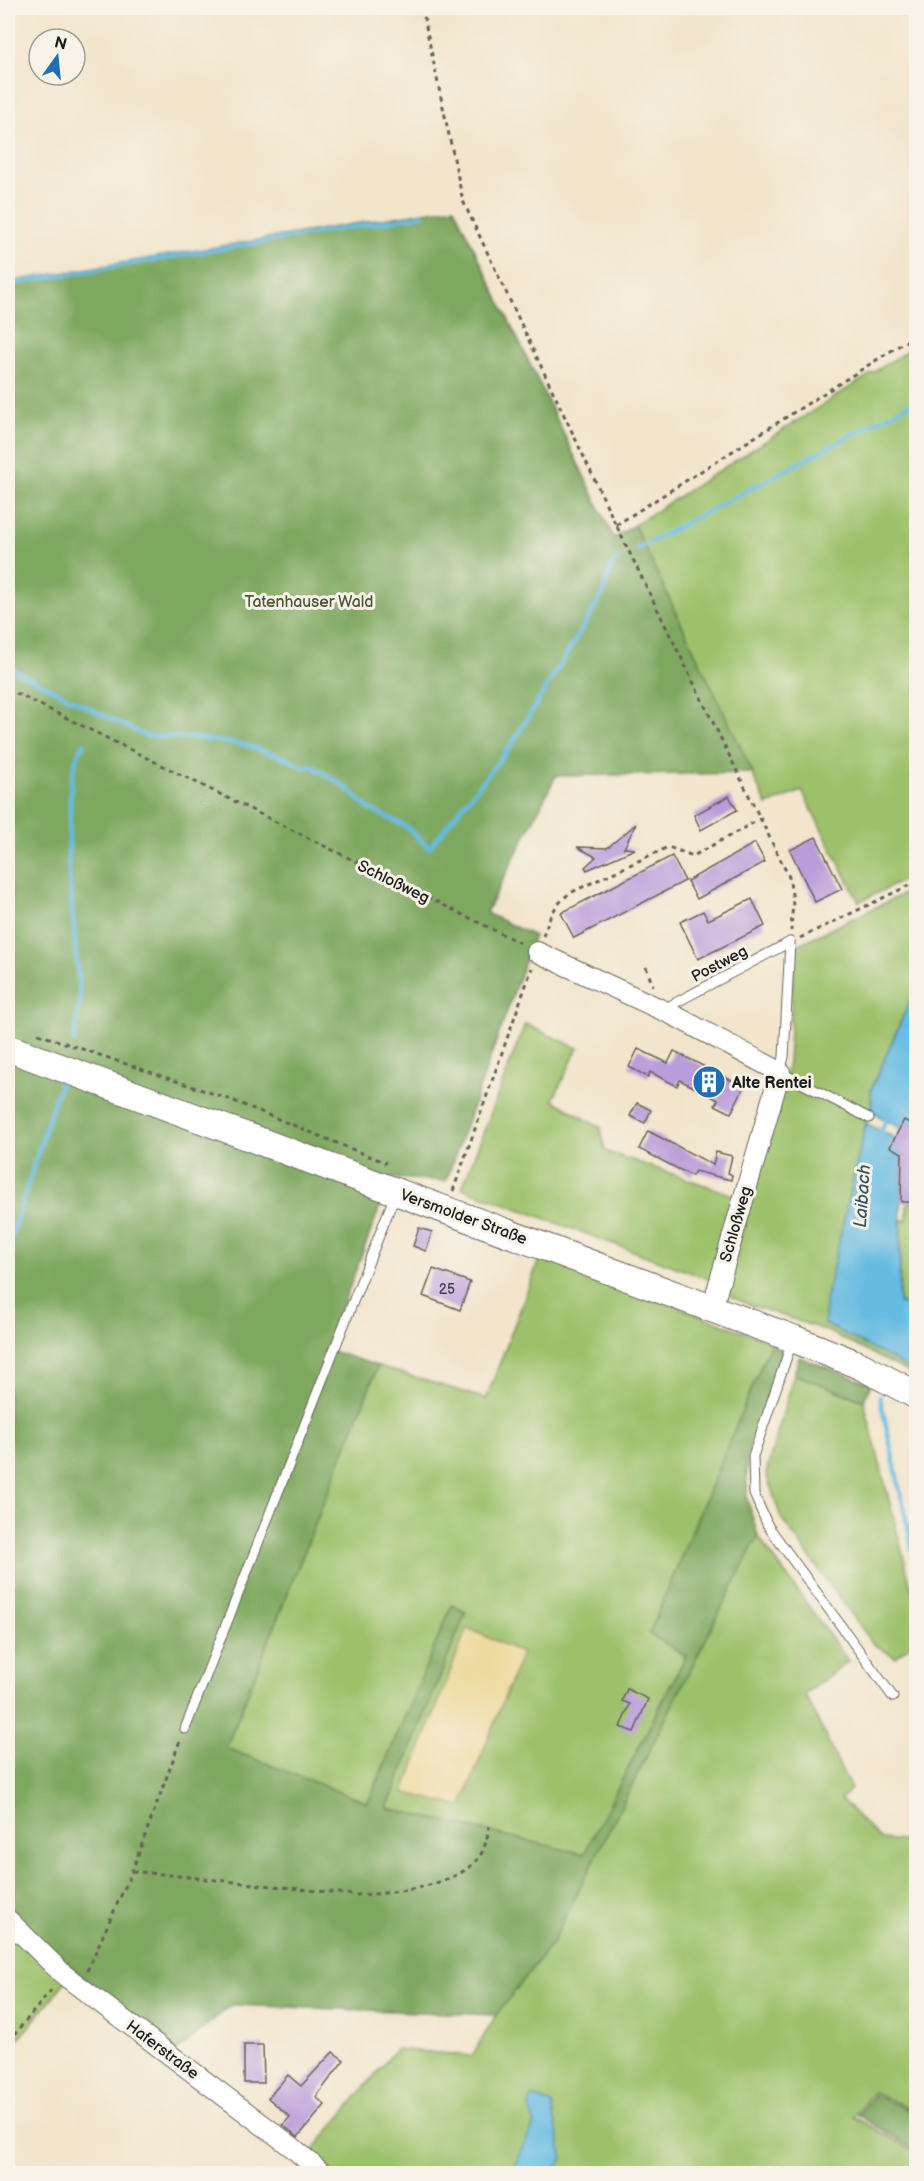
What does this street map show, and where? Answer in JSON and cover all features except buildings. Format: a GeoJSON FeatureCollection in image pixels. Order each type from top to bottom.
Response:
{"type":"FeatureCollection","features":[{"type":"Feature","properties":{"kind":"main road","name":"Versmolder Straße"},"geometry":{"type":"LineString","coordinates":[[13,1038],[397,1191],[794,1339],[861,1366],[916,1395]]}},
{"type":"Feature","properties":{"kind":"street"},"geometry":{"type":"LineString","coordinates":[[537,952],[662,1010],[780,1072]]}},
{"type":"Feature","properties":{"kind":"street","name":"Schloßweg"},"geometry":{"type":"LineString","coordinates":[[712,1308],[780,1072]]}},
{"type":"Feature","properties":{"kind":"street","name":"Haferstraße"},"geometry":{"type":"LineString","coordinates":[[8,1920],[64,1976],[292,2147],[323,2174]]}},
{"type":"Feature","properties":{"kind":"lane","name":"Postweg"},"geometry":{"type":"LineString","coordinates":[[662,1010],[790,942]]}},
{"type":"Feature","properties":{"kind":"lane"},"geometry":{"type":"LineString","coordinates":[[790,942],[784,1057],[780,1072],[869,1118]]}},
{"type":"Feature","properties":{"kind":"lane"},"geometry":{"type":"LineString","coordinates":[[184,1729],[397,1191]]}},
{"type":"Feature","properties":{"kind":"lane"},"geometry":{"type":"LineString","coordinates":[[794,1339],[753,1456],[754,1494],[768,1526],[894,1697]]}},
{"type":"Feature","properties":{"kind":"path"},"geometry":{"type":"LineString","coordinates":[[422,8],[463,201],[616,525],[789,877],[793,900],[790,942],[916,882]]}},
{"type":"Feature","properties":{"kind":"path"},"geometry":{"type":"LineString","coordinates":[[616,525],[916,335]]}},
{"type":"Feature","properties":{"kind":"path","name":"Schloßweg"},"geometry":{"type":"LineString","coordinates":[[8,689],[537,952]]}},
{"type":"Feature","properties":{"kind":"path"},"geometry":{"type":"LineString","coordinates":[[453,1191],[537,952],[552,912],[559,901],[570,892],[668,848],[693,855],[760,818]]}},
{"type":"Feature","properties":{"kind":"path"},"geometry":{"type":"LineString","coordinates":[[8,1024],[13,1038]]}},
{"type":"Feature","properties":{"kind":"path"},"geometry":{"type":"LineString","coordinates":[[30,1032],[229,1099],[389,1164]]}},
{"type":"Feature","properties":{"kind":"path"},"geometry":{"type":"LineString","coordinates":[[442,1186],[464,1195]]}},
{"type":"Feature","properties":{"kind":"path"},"geometry":{"type":"LineString","coordinates":[[81,1987],[132,1871],[184,1729]]}},
{"type":"Feature","properties":{"kind":"path"},"geometry":{"type":"LineString","coordinates":[[132,1871],[356,1895],[383,1894],[453,1876],[476,1862],[485,1847],[489,1826]]}},
{"type":"Feature","properties":{"kind":"path"},"geometry":{"type":"LineString","coordinates":[[8,2042],[64,1976]]}},
{"type":"Feature","properties":{"kind":"green space","name":"Tatenhauser Wald"},"geometry":{"type":"Polygon","coordinates":[[[454,207],[614,538],[634,525],[753,773],[556,776],[486,913],[534,936],[446,1181],[391,1178],[326,1349],[378,1366],[226,1748],[368,1803],[452,1605],[466,1612],[387,1808],[584,1854],[686,1656],[649,1634],[771,1342],[783,1352],[747,1456],[747,1498],[758,1536],[552,1943],[496,2015],[231,2005],[172,2055],[58,1955],[8,1904],[8,282],[454,207]]]}},
{"type":"Feature","properties":{"kind":"green space"},"geometry":{"type":"Polygon","coordinates":[[[916,345],[916,874],[859,902],[802,791],[767,805],[634,525],[916,345]]]}},
{"type":"Feature","properties":{"kind":"green space"},"geometry":{"type":"Polygon","coordinates":[[[916,888],[916,987],[871,1090],[872,1112],[865,1125],[834,1268],[916,1372],[916,1376],[825,1330],[750,1305],[732,1297],[724,1289],[780,1099],[788,1062],[795,946],[916,888]]]}},
{"type":"Feature","properties":{"kind":"green space"},"geometry":{"type":"Polygon","coordinates":[[[525,1024],[578,1048],[553,1100],[601,1128],[605,1151],[734,1195],[711,1280],[462,1188],[525,1024]]]}},
{"type":"Feature","properties":{"kind":"green space"},"geometry":{"type":"Polygon","coordinates":[[[907,1202],[916,1202],[916,1306],[899,1304],[901,1220],[907,1220],[907,1202]]]}},
{"type":"Feature","properties":{"kind":"green space"},"geometry":{"type":"Polygon","coordinates":[[[541,1255],[771,1342],[649,1634],[686,1655],[584,1854],[387,1808],[466,1612],[453,1605],[368,1803],[226,1748],[378,1366],[486,1399],[541,1255]]]}},
{"type":"Feature","properties":{"kind":"green space"},"geometry":{"type":"Polygon","coordinates":[[[799,1357],[871,1384],[864,1401],[794,1374],[799,1357]]]}},
{"type":"Feature","properties":{"kind":"green space"},"geometry":{"type":"Polygon","coordinates":[[[794,1374],[864,1401],[916,1606],[916,1641],[895,1657],[873,1644],[781,1518],[766,1473],[794,1374]]]}},
{"type":"Feature","properties":{"kind":"green space"},"geometry":{"type":"Polygon","coordinates":[[[758,1536],[848,1661],[805,1694],[851,1789],[841,1799],[880,1839],[916,1842],[916,2111],[873,2092],[854,2117],[916,2152],[916,2173],[333,2174],[310,2154],[396,2049],[472,2056],[496,2015],[552,1943],[758,1536]]]}},
{"type":"Feature","properties":{"kind":"green space"},"geometry":{"type":"Polygon","coordinates":[[[8,1928],[65,1982],[8,2052],[8,1928]]]}},
{"type":"Feature","properties":{"kind":"green space"},"geometry":{"type":"Polygon","coordinates":[[[874,2095],[916,2113],[916,2150],[858,2115],[874,2095]]]}},
{"type":"Feature","properties":{"kind":"sand"},"geometry":{"type":"Polygon","coordinates":[[[467,1628],[522,1653],[461,1807],[404,1792],[467,1628]]]}},
{"type":"Feature","properties":{"kind":"water"},"geometry":{"type":"Polygon","coordinates":[[[916,987],[916,1126],[905,1120],[900,1128],[872,1112],[871,1090],[916,987]]]}},
{"type":"Feature","properties":{"kind":"water"},"geometry":{"type":"Polygon","coordinates":[[[866,1123],[895,1138],[902,1153],[899,1303],[916,1306],[916,1372],[825,1324],[825,1302],[866,1123]]]}},
{"type":"Feature","properties":{"kind":"water"},"geometry":{"type":"Polygon","coordinates":[[[532,2096],[552,2104],[563,2159],[553,2173],[514,2173],[519,2153],[535,2124],[529,2107],[532,2096]]]}},
{"type":"Feature","properties":{"kind":"waterway"},"geometry":{"type":"LineString","coordinates":[[8,284],[423,215]]}},
{"type":"Feature","properties":{"kind":"waterway"},"geometry":{"type":"LineString","coordinates":[[637,549],[916,401]]}},
{"type":"Feature","properties":{"kind":"waterway"},"geometry":{"type":"LineString","coordinates":[[8,667],[145,736],[196,738],[245,745],[289,759],[302,767],[312,766],[344,786],[368,808],[407,827],[429,848],[510,747],[602,596],[612,564],[618,559]]}},
{"type":"Feature","properties":{"kind":"waterway"},"geometry":{"type":"LineString","coordinates":[[8,631],[11,669]]}},
{"type":"Feature","properties":{"kind":"waterway"},"geometry":{"type":"LineString","coordinates":[[74,1042],[80,998],[68,865],[71,781],[76,759],[84,744]]}},
{"type":"Feature","properties":{"kind":"waterway"},"geometry":{"type":"LineString","coordinates":[[8,1247],[60,1083]]}},
{"type":"Feature","properties":{"kind":"waterway","name":"Laibach"},"geometry":{"type":"LineString","coordinates":[[879,1137],[888,1114]]}},
{"type":"Feature","properties":{"kind":"waterway","name":"Laibach"},"geometry":{"type":"LineString","coordinates":[[880,1397],[916,1565]]}},
{"type":"Feature","properties":{"kind":"place","name":"Alte Rentei"},"geometry":{"type":"Point","coordinates":[709,1082]}}]}
